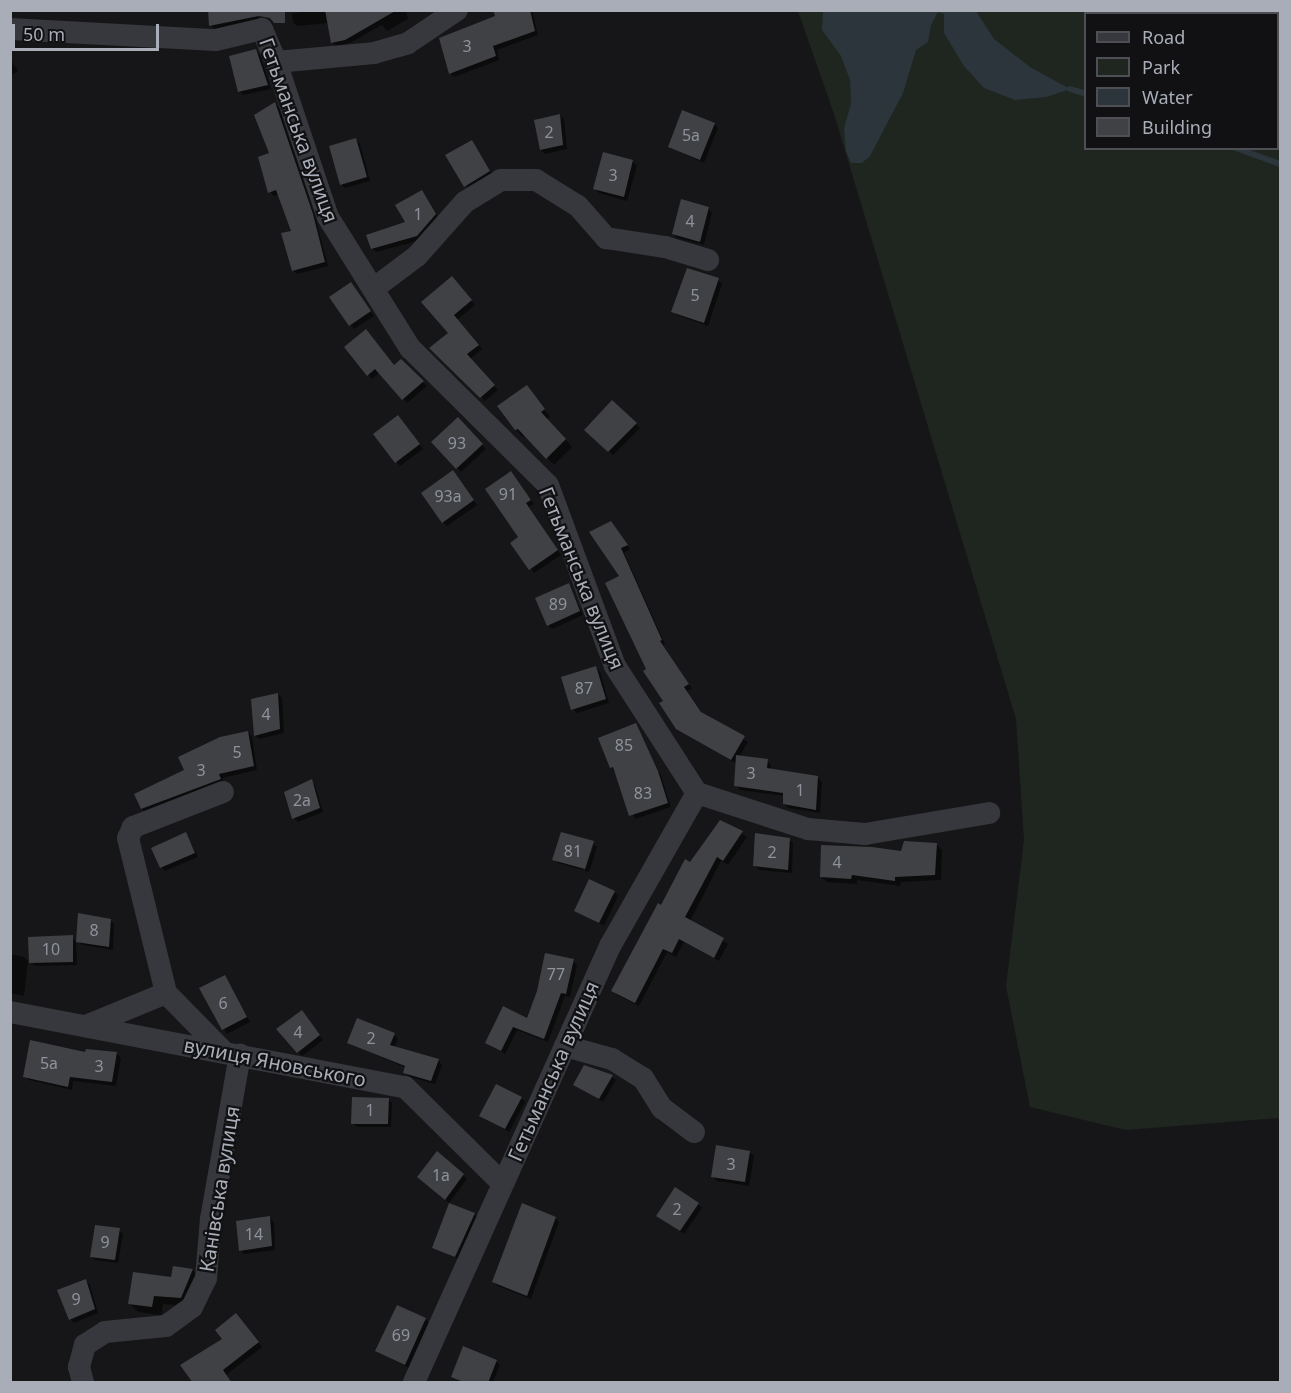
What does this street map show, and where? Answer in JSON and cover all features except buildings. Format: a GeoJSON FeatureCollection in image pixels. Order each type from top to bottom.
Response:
{"type":"FeatureCollection","features":[{"type":"Feature","properties":{"kind":"street"},"geometry":{"type":"LineString","coordinates":[[276,62],[374,53],[408,43],[457,10]]}},
{"type":"Feature","properties":{"kind":"street","name":"Гетьманська вулиця"},"geometry":{"type":"LineString","coordinates":[[10,29],[216,40],[261,20],[328,217],[410,348],[548,485],[615,666],[697,793],[610,946],[414,1383]]}},
{"type":"Feature","properties":{"kind":"street"},"geometry":{"type":"LineString","coordinates":[[373,289],[417,256],[465,202],[501,180],[536,180],[578,206],[606,238],[665,248],[708,260]]}},
{"type":"Feature","properties":{"kind":"street"},"geometry":{"type":"LineString","coordinates":[[223,792],[133,827],[128,838],[166,993],[232,1054]]}},
{"type":"Feature","properties":{"kind":"street"},"geometry":{"type":"LineString","coordinates":[[697,793],[808,829],[865,834],[989,813]]}},
{"type":"Feature","properties":{"kind":"street"},"geometry":{"type":"LineString","coordinates":[[86,1026],[166,993]]}},
{"type":"Feature","properties":{"kind":"street","name":"вулиця Яновського"},"geometry":{"type":"LineString","coordinates":[[10,1012],[405,1087],[502,1184]]}},
{"type":"Feature","properties":{"kind":"street"},"geometry":{"type":"LineString","coordinates":[[565,1046],[612,1059],[643,1078],[662,1108],[694,1132]]}},
{"type":"Feature","properties":{"kind":"street","name":"Канівська вулиця"},"geometry":{"type":"LineString","coordinates":[[83,1383],[79,1367],[85,1345],[105,1332],[166,1326],[192,1307],[206,1278],[211,1219],[232,1054]]}},
{"type":"Feature","properties":{"kind":"green space"},"geometry":{"type":"Polygon","coordinates":[[[798,11],[1280,11],[1280,1118],[1126,1130],[1030,1107],[1006,986],[1024,840],[1016,719],[834,114],[798,11]]]}},
{"type":"Feature","properties":{"kind":"water"},"geometry":{"type":"Polygon","coordinates":[[[823,11],[976,11],[994,39],[1030,67],[1070,89],[1046,97],[1015,100],[984,88],[964,66],[944,33],[944,14],[938,12],[931,25],[928,42],[916,50],[903,93],[870,156],[862,163],[851,163],[846,151],[844,128],[851,104],[850,80],[841,56],[822,30],[823,11]]]}},
{"type":"Feature","properties":{"kind":"waterway"},"geometry":{"type":"LineString","coordinates":[[1070,89],[1084,93]]}},
{"type":"Feature","properties":{"kind":"waterway"},"geometry":{"type":"LineString","coordinates":[[1242,150],[1280,164]]}}]}
